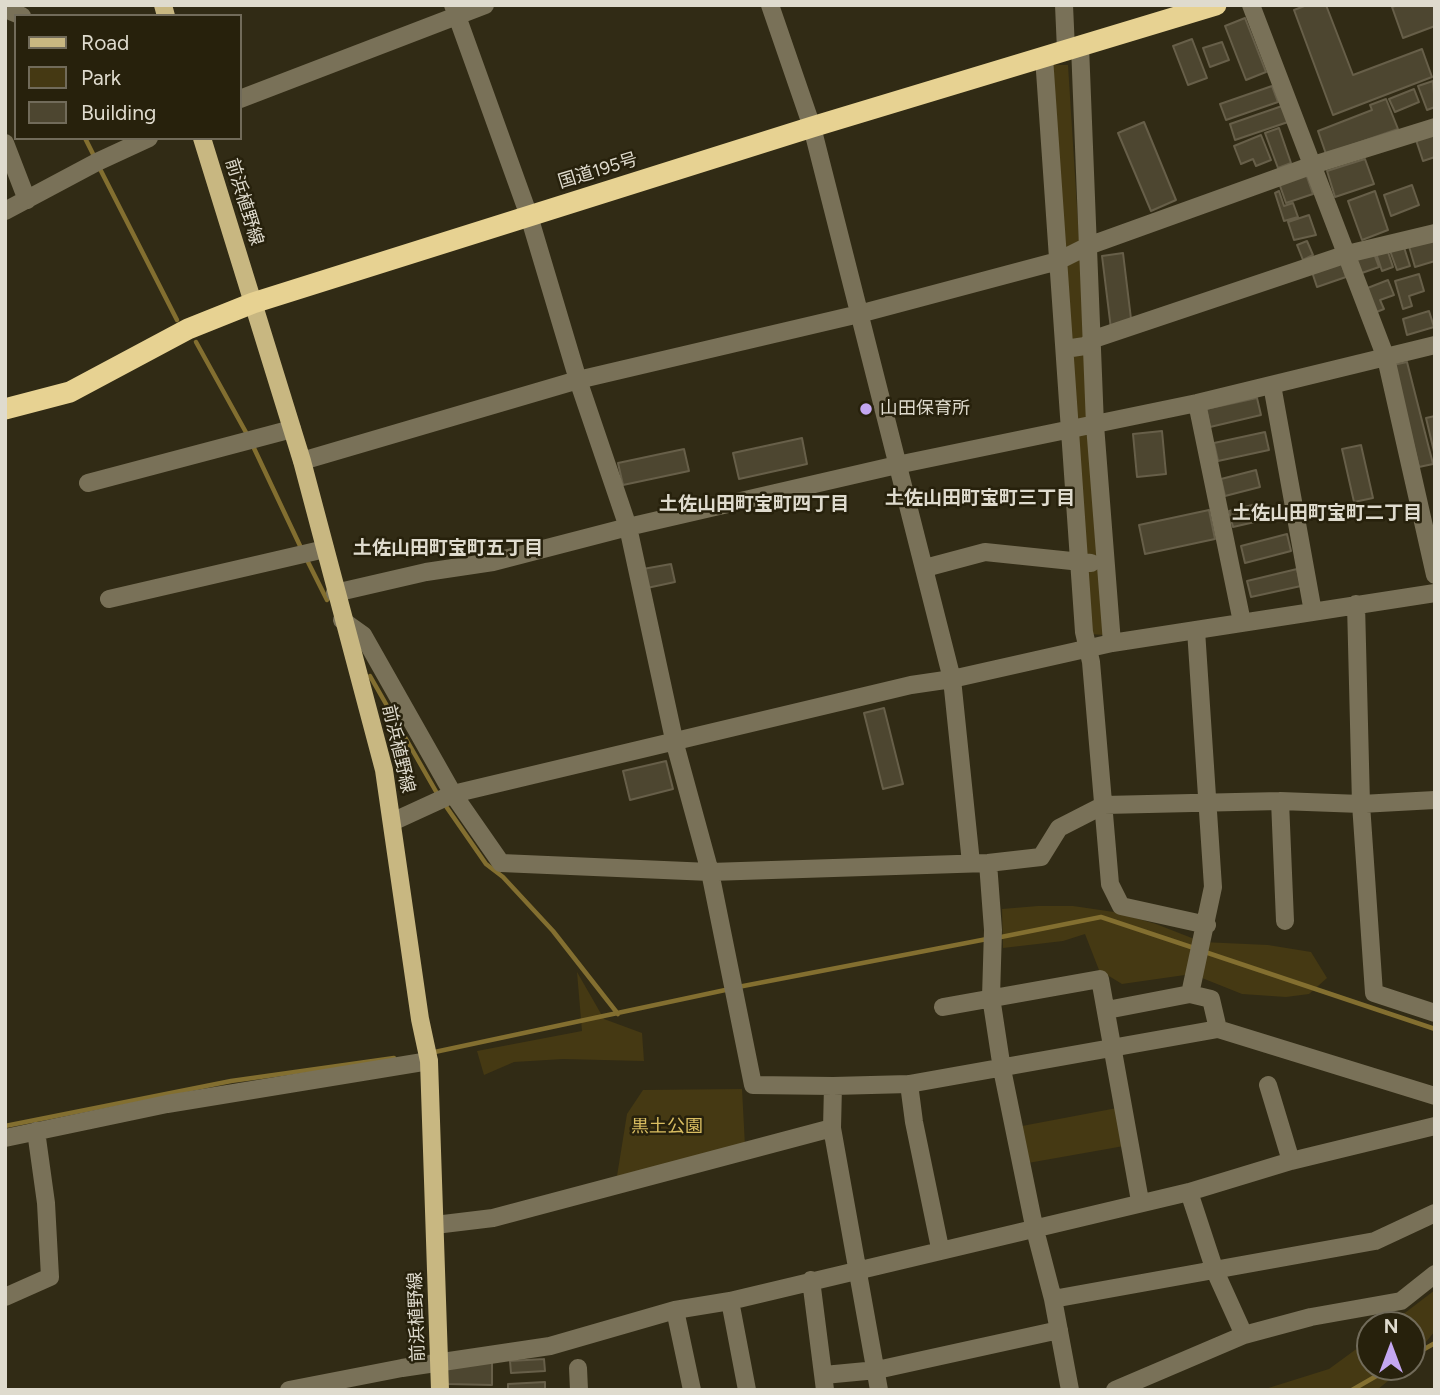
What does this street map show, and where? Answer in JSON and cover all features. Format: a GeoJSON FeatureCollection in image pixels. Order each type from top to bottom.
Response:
{"type":"FeatureCollection","features":[{"type":"Feature","properties":{"kind":"highway","name":"国道195号"},"geometry":{"type":"LineString","coordinates":[[5,409],[70,392],[188,329],[253,303],[812,127],[1216,5]]}},
{"type":"Feature","properties":{"kind":"main road","name":"前浜植野線"},"geometry":{"type":"LineString","coordinates":[[203,140],[302,461],[311,553],[335,593],[384,770],[427,1052],[440,1390]]}},
{"type":"Feature","properties":{"kind":"street"},"geometry":{"type":"LineString","coordinates":[[242,98],[455,10],[485,5]]}},
{"type":"Feature","properties":{"kind":"street"},"geometry":{"type":"LineString","coordinates":[[770,5],[812,127],[952,679],[993,930],[991,997],[1002,1069],[1034,1226],[1054,1299],[1070,1390]]}},
{"type":"Feature","properties":{"kind":"street"},"geometry":{"type":"LineString","coordinates":[[1064,5],[1073,48],[1088,246],[1094,339],[1095,425],[1112,643]]}},
{"type":"Feature","properties":{"kind":"street"},"geometry":{"type":"LineString","coordinates":[[1251,5],[1386,358],[1435,575]]}},
{"type":"Feature","properties":{"kind":"street"},"geometry":{"type":"LineString","coordinates":[[455,10],[529,216],[578,380],[628,527],[674,744],[710,873],[753,1085],[909,1084],[1218,1029],[1435,1096]]}},
{"type":"Feature","properties":{"kind":"street"},"geometry":{"type":"LineString","coordinates":[[1044,57],[1080,563],[1110,884],[1121,906],[1207,925]]}},
{"type":"Feature","properties":{"kind":"street"},"geometry":{"type":"LineString","coordinates":[[302,461],[578,380],[859,314],[1058,261],[1088,246],[1313,165],[1435,127]]}},
{"type":"Feature","properties":{"kind":"street"},"geometry":{"type":"LineString","coordinates":[[5,211],[145,140]]}},
{"type":"Feature","properties":{"kind":"street"},"geometry":{"type":"LineString","coordinates":[[5,143],[12,176],[27,200]]}},
{"type":"Feature","properties":{"kind":"street"},"geometry":{"type":"LineString","coordinates":[[1065,349],[1085,346],[1094,339],[1347,254],[1435,233]]}},
{"type":"Feature","properties":{"kind":"street"},"geometry":{"type":"LineString","coordinates":[[335,593],[426,572],[493,562],[628,527],[897,465],[1197,403],[1435,345]]}},
{"type":"Feature","properties":{"kind":"street"},"geometry":{"type":"LineString","coordinates":[[1272,384],[1313,612]]}},
{"type":"Feature","properties":{"kind":"street"},"geometry":{"type":"LineString","coordinates":[[1197,403],[1242,622]]}},
{"type":"Feature","properties":{"kind":"street"},"geometry":{"type":"LineString","coordinates":[[88,483],[292,429]]}},
{"type":"Feature","properties":{"kind":"street"},"geometry":{"type":"LineString","coordinates":[[925,568],[985,552],[1105,564]]}},
{"type":"Feature","properties":{"kind":"street"},"geometry":{"type":"LineString","coordinates":[[109,600],[311,553]]}},
{"type":"Feature","properties":{"kind":"street"},"geometry":{"type":"LineString","coordinates":[[392,822],[445,798],[911,685],[952,679],[1112,643],[1435,593]]}},
{"type":"Feature","properties":{"kind":"street"},"geometry":{"type":"LineString","coordinates":[[1356,604],[1362,804],[1374,993],[1435,1013]]}},
{"type":"Feature","properties":{"kind":"street"},"geometry":{"type":"LineString","coordinates":[[342,620],[363,635],[445,798],[501,863],[710,873],[980,863],[1041,857],[1059,828],[1104,804],[1280,801],[1362,804],[1435,800]]}},
{"type":"Feature","properties":{"kind":"street"},"geometry":{"type":"LineString","coordinates":[[1190,994],[1207,925],[1213,887],[1196,630]]}},
{"type":"Feature","properties":{"kind":"street"},"geometry":{"type":"LineString","coordinates":[[1280,801],[1285,921]]}},
{"type":"Feature","properties":{"kind":"street"},"geometry":{"type":"LineString","coordinates":[[943,1007],[1100,979],[1140,1201]]}},
{"type":"Feature","properties":{"kind":"street"},"geometry":{"type":"LineString","coordinates":[[1107,1010],[1190,994],[1211,999],[1218,1029]]}},
{"type":"Feature","properties":{"kind":"street"},"geometry":{"type":"LineString","coordinates":[[5,1138],[427,1052]]}},
{"type":"Feature","properties":{"kind":"street"},"geometry":{"type":"LineString","coordinates":[[909,1084],[914,1122],[940,1248]]}},
{"type":"Feature","properties":{"kind":"street"},"geometry":{"type":"LineString","coordinates":[[1268,1085],[1291,1161]]}},
{"type":"Feature","properties":{"kind":"street"},"geometry":{"type":"LineString","coordinates":[[833,1086],[832,1128],[879,1390]]}},
{"type":"Feature","properties":{"kind":"street"},"geometry":{"type":"LineString","coordinates":[[289,1390],[439,1362],[550,1346],[675,1310],[730,1301],[940,1248],[1189,1192],[1291,1161],[1435,1126]]}},
{"type":"Feature","properties":{"kind":"street"},"geometry":{"type":"LineString","coordinates":[[435,1225],[493,1217],[832,1128]]}},
{"type":"Feature","properties":{"kind":"street"},"geometry":{"type":"LineString","coordinates":[[5,1297],[50,1277],[46,1203],[36,1131]]}},
{"type":"Feature","properties":{"kind":"street"},"geometry":{"type":"LineString","coordinates":[[1189,1192],[1215,1271],[1244,1335]]}},
{"type":"Feature","properties":{"kind":"street"},"geometry":{"type":"LineString","coordinates":[[1054,1299],[1375,1241],[1435,1213]]}},
{"type":"Feature","properties":{"kind":"street"},"geometry":{"type":"LineString","coordinates":[[1115,1390],[1244,1335],[1311,1317],[1401,1301],[1435,1274]]}},
{"type":"Feature","properties":{"kind":"street"},"geometry":{"type":"LineString","coordinates":[[811,1280],[824,1382],[1059,1330]]}},
{"type":"Feature","properties":{"kind":"street"},"geometry":{"type":"LineString","coordinates":[[730,1301],[747,1390]]}},
{"type":"Feature","properties":{"kind":"street"},"geometry":{"type":"LineString","coordinates":[[675,1310],[692,1390]]}},
{"type":"Feature","properties":{"kind":"street"},"geometry":{"type":"LineString","coordinates":[[578,1368],[579,1390]]}},
{"type":"Feature","properties":{"kind":"green space"},"geometry":{"type":"Polygon","coordinates":[[[1053,65],[1068,65],[1104,635],[1090,634],[1053,65]]]}},
{"type":"Feature","properties":{"kind":"green space"},"geometry":{"type":"Polygon","coordinates":[[[1073,906],[1114,912],[1156,924],[1202,942],[1268,945],[1311,952],[1327,978],[1309,994],[1286,997],[1242,994],[1192,974],[1122,984],[1099,970],[1085,934],[1063,941],[1003,948],[1002,909],[1073,906]]]}},
{"type":"Feature","properties":{"kind":"green space"},"geometry":{"type":"Polygon","coordinates":[[[577,972],[604,1019],[642,1033],[644,1061],[563,1059],[514,1062],[484,1075],[477,1051],[582,1031],[577,972]]]}},
{"type":"Feature","properties":{"kind":"green space","name":"黒土公園"},"geometry":{"type":"Polygon","coordinates":[[[742,1089],[745,1146],[617,1176],[627,1114],[643,1090],[742,1089]]]}},
{"type":"Feature","properties":{"kind":"green space"},"geometry":{"type":"Polygon","coordinates":[[[1117,1108],[1124,1146],[1028,1163],[1022,1126],[1117,1108]]]}},
{"type":"Feature","properties":{"kind":"green space"},"geometry":{"type":"Polygon","coordinates":[[[1435,1290],[1435,1331],[1426,1342],[1426,1311],[1407,1311],[1435,1290]]]}},
{"type":"Feature","properties":{"kind":"green space"},"geometry":{"type":"Polygon","coordinates":[[[1356,1349],[1356,1381],[1388,1381],[1377,1390],[1262,1390],[1329,1369],[1356,1349]]]}},
{"type":"Feature","properties":{"kind":"building"},"geometry":{"type":"Polygon","coordinates":[[[1307,5],[1326,5],[1353,75],[1422,49],[1432,77],[1333,115],[1294,10],[1307,5]]]}},
{"type":"Feature","properties":{"kind":"building"},"geometry":{"type":"Polygon","coordinates":[[[1435,5],[1435,26],[1403,38],[1392,7],[1435,5]]]}},
{"type":"Feature","properties":{"kind":"building"},"geometry":{"type":"Polygon","coordinates":[[[1245,18],[1266,72],[1246,80],[1225,26],[1245,18]]]}},
{"type":"Feature","properties":{"kind":"building"},"geometry":{"type":"Polygon","coordinates":[[[1192,39],[1207,78],[1188,85],[1173,46],[1192,39]]]}},
{"type":"Feature","properties":{"kind":"building"},"geometry":{"type":"Polygon","coordinates":[[[1222,42],[1229,60],[1210,67],[1203,48],[1222,42]]]}},
{"type":"Feature","properties":{"kind":"building"},"geometry":{"type":"Polygon","coordinates":[[[1433,81],[1435,107],[1427,110],[1418,86],[1433,81]]]}},
{"type":"Feature","properties":{"kind":"building"},"geometry":{"type":"Polygon","coordinates":[[[1272,86],[1278,102],[1226,120],[1220,104],[1272,86]]]}},
{"type":"Feature","properties":{"kind":"building"},"geometry":{"type":"Polygon","coordinates":[[[1414,89],[1419,102],[1395,112],[1389,99],[1414,89]]]}},
{"type":"Feature","properties":{"kind":"building"},"geometry":{"type":"Polygon","coordinates":[[[1386,99],[1398,129],[1326,154],[1318,131],[1372,110],[1370,105],[1386,99]]]}},
{"type":"Feature","properties":{"kind":"building"},"geometry":{"type":"Polygon","coordinates":[[[1282,106],[1288,122],[1235,140],[1230,124],[1282,106]]]}},
{"type":"Feature","properties":{"kind":"building"},"geometry":{"type":"Polygon","coordinates":[[[1144,122],[1176,200],[1151,211],[1118,133],[1144,122]]]}},
{"type":"Feature","properties":{"kind":"building"},"geometry":{"type":"Polygon","coordinates":[[[1279,128],[1291,163],[1278,168],[1265,133],[1279,128]]]}},
{"type":"Feature","properties":{"kind":"building"},"geometry":{"type":"Polygon","coordinates":[[[1435,131],[1435,157],[1423,161],[1415,137],[1435,131]]]}},
{"type":"Feature","properties":{"kind":"building"},"geometry":{"type":"Polygon","coordinates":[[[1261,135],[1271,160],[1256,166],[1253,159],[1241,164],[1234,146],[1261,135]]]}},
{"type":"Feature","properties":{"kind":"building"},"geometry":{"type":"Polygon","coordinates":[[[1365,159],[1374,184],[1335,197],[1327,171],[1365,159]]]}},
{"type":"Feature","properties":{"kind":"building"},"geometry":{"type":"Polygon","coordinates":[[[1306,174],[1313,194],[1286,203],[1279,183],[1306,174]]]}},
{"type":"Feature","properties":{"kind":"building"},"geometry":{"type":"Polygon","coordinates":[[[1412,185],[1419,205],[1391,216],[1384,195],[1412,185]]]}},
{"type":"Feature","properties":{"kind":"building"},"geometry":{"type":"Polygon","coordinates":[[[1279,191],[1284,206],[1293,203],[1298,217],[1284,221],[1275,193],[1279,191]]]}},
{"type":"Feature","properties":{"kind":"building"},"geometry":{"type":"Polygon","coordinates":[[[1375,191],[1388,230],[1362,240],[1348,201],[1375,191]]]}},
{"type":"Feature","properties":{"kind":"building"},"geometry":{"type":"Polygon","coordinates":[[[1309,215],[1316,235],[1294,240],[1288,222],[1309,215]]]}},
{"type":"Feature","properties":{"kind":"building"},"geometry":{"type":"Polygon","coordinates":[[[1435,236],[1435,261],[1415,267],[1408,243],[1435,236]]]}},
{"type":"Feature","properties":{"kind":"building"},"geometry":{"type":"Polygon","coordinates":[[[1307,241],[1313,255],[1303,260],[1297,245],[1307,241]]]}},
{"type":"Feature","properties":{"kind":"building"},"geometry":{"type":"Polygon","coordinates":[[[1403,244],[1410,266],[1397,270],[1389,248],[1403,244]]]}},
{"type":"Feature","properties":{"kind":"building"},"geometry":{"type":"Polygon","coordinates":[[[1387,249],[1393,267],[1382,271],[1376,253],[1387,249]]]}},
{"type":"Feature","properties":{"kind":"building"},"geometry":{"type":"Polygon","coordinates":[[[1373,251],[1379,267],[1359,274],[1353,257],[1373,251]]]}},
{"type":"Feature","properties":{"kind":"building"},"geometry":{"type":"Polygon","coordinates":[[[1123,253],[1132,327],[1111,329],[1102,256],[1123,253]]]}},
{"type":"Feature","properties":{"kind":"building"},"geometry":{"type":"Polygon","coordinates":[[[1341,262],[1346,277],[1317,287],[1312,272],[1341,262]]]}},
{"type":"Feature","properties":{"kind":"building"},"geometry":{"type":"Polygon","coordinates":[[[1419,274],[1424,291],[1409,296],[1412,306],[1403,309],[1395,281],[1419,274]]]}},
{"type":"Feature","properties":{"kind":"building"},"geometry":{"type":"Polygon","coordinates":[[[1388,280],[1394,295],[1380,300],[1384,309],[1374,313],[1365,289],[1388,280]]]}},
{"type":"Feature","properties":{"kind":"building"},"geometry":{"type":"Polygon","coordinates":[[[1429,311],[1434,327],[1407,335],[1403,319],[1429,311]]]}},
{"type":"Feature","properties":{"kind":"building"},"geometry":{"type":"Polygon","coordinates":[[[1407,362],[1433,464],[1419,467],[1393,365],[1407,362]]]}},
{"type":"Feature","properties":{"kind":"building"},"geometry":{"type":"Polygon","coordinates":[[[1257,398],[1261,415],[1210,427],[1206,409],[1257,398]]]}},
{"type":"Feature","properties":{"kind":"building"},"geometry":{"type":"Polygon","coordinates":[[[1435,416],[1435,456],[1426,418],[1435,416]]]}},
{"type":"Feature","properties":{"kind":"building"},"geometry":{"type":"Polygon","coordinates":[[[1162,431],[1166,474],[1137,477],[1133,434],[1162,431]]]}},
{"type":"Feature","properties":{"kind":"building"},"geometry":{"type":"Polygon","coordinates":[[[1265,432],[1269,450],[1218,461],[1214,443],[1265,432]]]}},
{"type":"Feature","properties":{"kind":"building"},"geometry":{"type":"Polygon","coordinates":[[[802,438],[807,464],[739,479],[733,453],[802,438]]]}},
{"type":"Feature","properties":{"kind":"building"},"geometry":{"type":"Polygon","coordinates":[[[1361,445],[1373,498],[1354,502],[1342,449],[1361,445]]]}},
{"type":"Feature","properties":{"kind":"building"},"geometry":{"type":"Polygon","coordinates":[[[684,449],[689,471],[623,485],[618,463],[684,449]]]}},
{"type":"Feature","properties":{"kind":"building"},"geometry":{"type":"Polygon","coordinates":[[[1256,470],[1260,487],[1225,496],[1221,479],[1256,470]]]}},
{"type":"Feature","properties":{"kind":"building"},"geometry":{"type":"Polygon","coordinates":[[[1264,502],[1268,519],[1233,527],[1229,511],[1264,502]]]}},
{"type":"Feature","properties":{"kind":"building"},"geometry":{"type":"Polygon","coordinates":[[[1209,510],[1215,539],[1145,554],[1139,525],[1209,510]]]}},
{"type":"Feature","properties":{"kind":"building"},"geometry":{"type":"Polygon","coordinates":[[[1287,534],[1291,551],[1245,563],[1241,546],[1287,534]]]}},
{"type":"Feature","properties":{"kind":"building"},"geometry":{"type":"Polygon","coordinates":[[[671,564],[675,582],[647,588],[643,569],[671,564]]]}},
{"type":"Feature","properties":{"kind":"building"},"geometry":{"type":"Polygon","coordinates":[[[1297,569],[1301,586],[1251,597],[1247,581],[1297,569]]]}},
{"type":"Feature","properties":{"kind":"building"},"geometry":{"type":"Polygon","coordinates":[[[884,708],[903,784],[883,789],[864,713],[884,708]]]}},
{"type":"Feature","properties":{"kind":"building"},"geometry":{"type":"Polygon","coordinates":[[[666,761],[673,789],[630,800],[623,771],[666,761]]]}},
{"type":"Feature","properties":{"kind":"building"},"geometry":{"type":"Polygon","coordinates":[[[544,1359],[545,1371],[511,1373],[510,1361],[544,1359]]]}},
{"type":"Feature","properties":{"kind":"building"},"geometry":{"type":"Polygon","coordinates":[[[447,1362],[492,1363],[492,1385],[447,1384],[447,1362]]]}},
{"type":"Feature","properties":{"kind":"building"},"geometry":{"type":"Polygon","coordinates":[[[545,1382],[545,1390],[508,1390],[508,1384],[545,1382]]]}},
{"type":"Feature","properties":{"kind":"waterway"},"geometry":{"type":"LineString","coordinates":[[86,140],[96,160]]}},
{"type":"Feature","properties":{"kind":"waterway"},"geometry":{"type":"LineString","coordinates":[[99,167],[177,320]]}},
{"type":"Feature","properties":{"kind":"waterway"},"geometry":{"type":"LineString","coordinates":[[196,342],[248,436]]}},
{"type":"Feature","properties":{"kind":"waterway"},"geometry":{"type":"LineString","coordinates":[[252,444],[302,550]]}},
{"type":"Feature","properties":{"kind":"waterway"},"geometry":{"type":"LineString","coordinates":[[306,558],[327,600]]}},
{"type":"Feature","properties":{"kind":"waterway"},"geometry":{"type":"LineString","coordinates":[[370,676],[438,795]]}},
{"type":"Feature","properties":{"kind":"waterway"},"geometry":{"type":"LineString","coordinates":[[443,802],[486,864],[503,877],[553,931],[618,1014]]}},
{"type":"Feature","properties":{"kind":"waterway"},"geometry":{"type":"LineString","coordinates":[[996,938],[1101,917],[1194,948]]}},
{"type":"Feature","properties":{"kind":"waterway"},"geometry":{"type":"LineString","coordinates":[[738,987],[987,939]]}},
{"type":"Feature","properties":{"kind":"waterway"},"geometry":{"type":"LineString","coordinates":[[1202,951],[1435,1029]]}},
{"type":"Feature","properties":{"kind":"waterway"},"geometry":{"type":"LineString","coordinates":[[430,1053],[730,989]]}},
{"type":"Feature","properties":{"kind":"waterway"},"geometry":{"type":"LineString","coordinates":[[5,1126],[231,1081],[394,1058]]}},
{"type":"Feature","properties":{"kind":"waterway"},"geometry":{"type":"LineString","coordinates":[[1426,1348],[1435,1343]]}},
{"type":"Feature","properties":{"kind":"waterway"},"geometry":{"type":"LineString","coordinates":[[1352,1390],[1368,1381]]}},
{"type":"Feature","properties":{"kind":"place","name":"山田保育所"},"geometry":{"type":"Point","coordinates":[866,409]}},
{"type":"Feature","properties":{"kind":"district","name":"土佐山田町宝町三丁目"},"geometry":{"type":"Point","coordinates":[980,498]}},
{"type":"Feature","properties":{"kind":"district","name":"土佐山田町宝町四丁目"},"geometry":{"type":"Point","coordinates":[754,504]}},
{"type":"Feature","properties":{"kind":"district","name":"土佐山田町宝町二丁目"},"geometry":{"type":"Point","coordinates":[1327,513]}},
{"type":"Feature","properties":{"kind":"district","name":"土佐山田町宝町五丁目"},"geometry":{"type":"Point","coordinates":[448,548]}}]}
